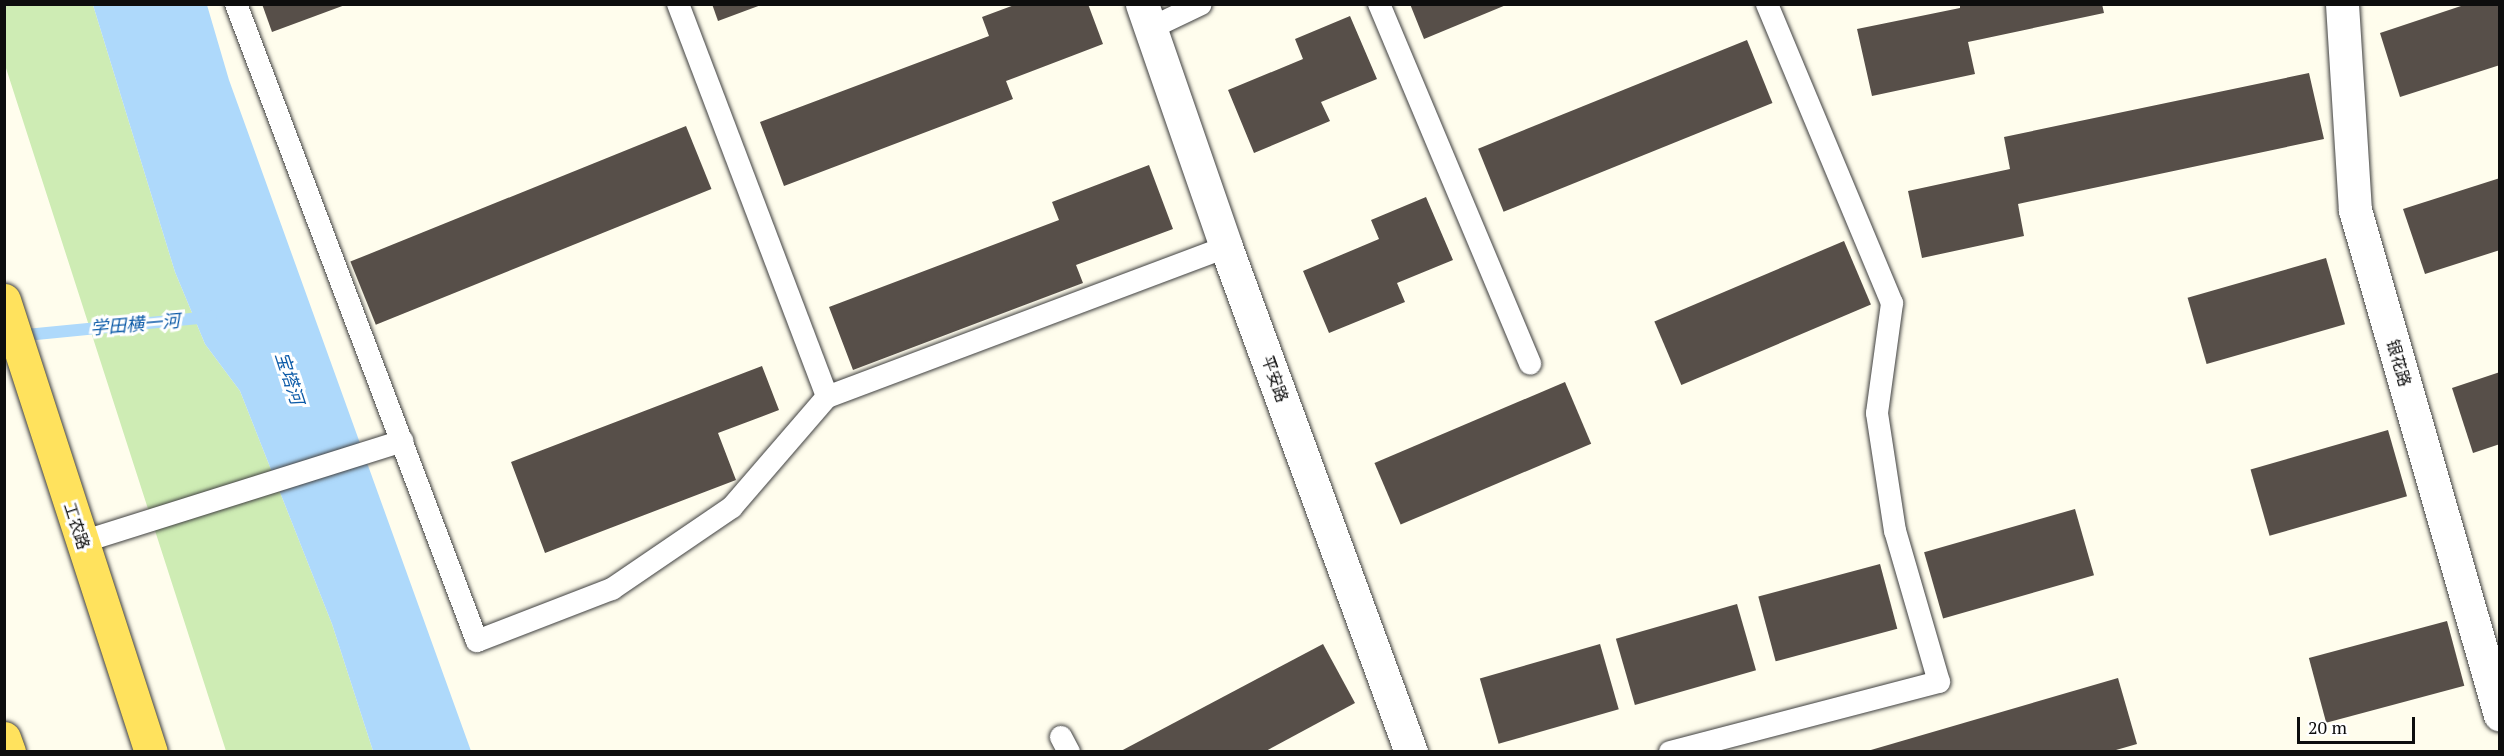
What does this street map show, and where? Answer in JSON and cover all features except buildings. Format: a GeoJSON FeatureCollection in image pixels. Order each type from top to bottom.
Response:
{"type":"FeatureCollection","features":[{"type":"Feature","properties":{"kind":"main road","name":"工农路"},"geometry":{"type":"LineString","coordinates":[[4,300],[151,752]]}},
{"type":"Feature","properties":{"kind":"main road"},"geometry":{"type":"LineString","coordinates":[[4,738],[9,752]]}},
{"type":"Feature","properties":{"kind":"street","name":"银花路"},"geometry":{"type":"LineString","coordinates":[[2342,4],[2355,210],[2499,715]]}},
{"type":"Feature","properties":{"kind":"street","name":"平安路"},"geometry":{"type":"LineString","coordinates":[[1147,16],[1226,247],[1411,752]]}},
{"type":"Feature","properties":{"kind":"lane"},"geometry":{"type":"LineString","coordinates":[[236,4],[477,640],[612,589],[732,507],[827,397],[1226,247]]}},
{"type":"Feature","properties":{"kind":"lane"},"geometry":{"type":"LineString","coordinates":[[678,4],[827,397]]}},
{"type":"Feature","properties":{"kind":"lane"},"geometry":{"type":"LineString","coordinates":[[1147,16],[1200,4]]}},
{"type":"Feature","properties":{"kind":"lane"},"geometry":{"type":"LineString","coordinates":[[1379,4],[1530,364]]}},
{"type":"Feature","properties":{"kind":"lane"},"geometry":{"type":"LineString","coordinates":[[1670,752],[1826,714],[1939,682],[1895,531],[1878,413],[1892,303],[1767,4]]}},
{"type":"Feature","properties":{"kind":"lane"},"geometry":{"type":"LineString","coordinates":[[82,542],[260,488],[402,441]]}},
{"type":"Feature","properties":{"kind":"green space"},"geometry":{"type":"Polygon","coordinates":[[[4,5],[93,5],[175,272],[205,344],[240,391],[332,624],[373,751],[226,751],[5,65],[4,5]]]}},
{"type":"Feature","properties":{"kind":"water","name":"宝塔河"},"geometry":{"type":"Polygon","coordinates":[[[93,5],[207,5],[229,80],[471,751],[373,751],[332,624],[240,391],[205,344],[175,272],[93,5]]]}},
{"type":"Feature","properties":{"kind":"waterway","name":"学田横一河"},"geometry":{"type":"LineString","coordinates":[[16,336],[211,317]]}}]}
